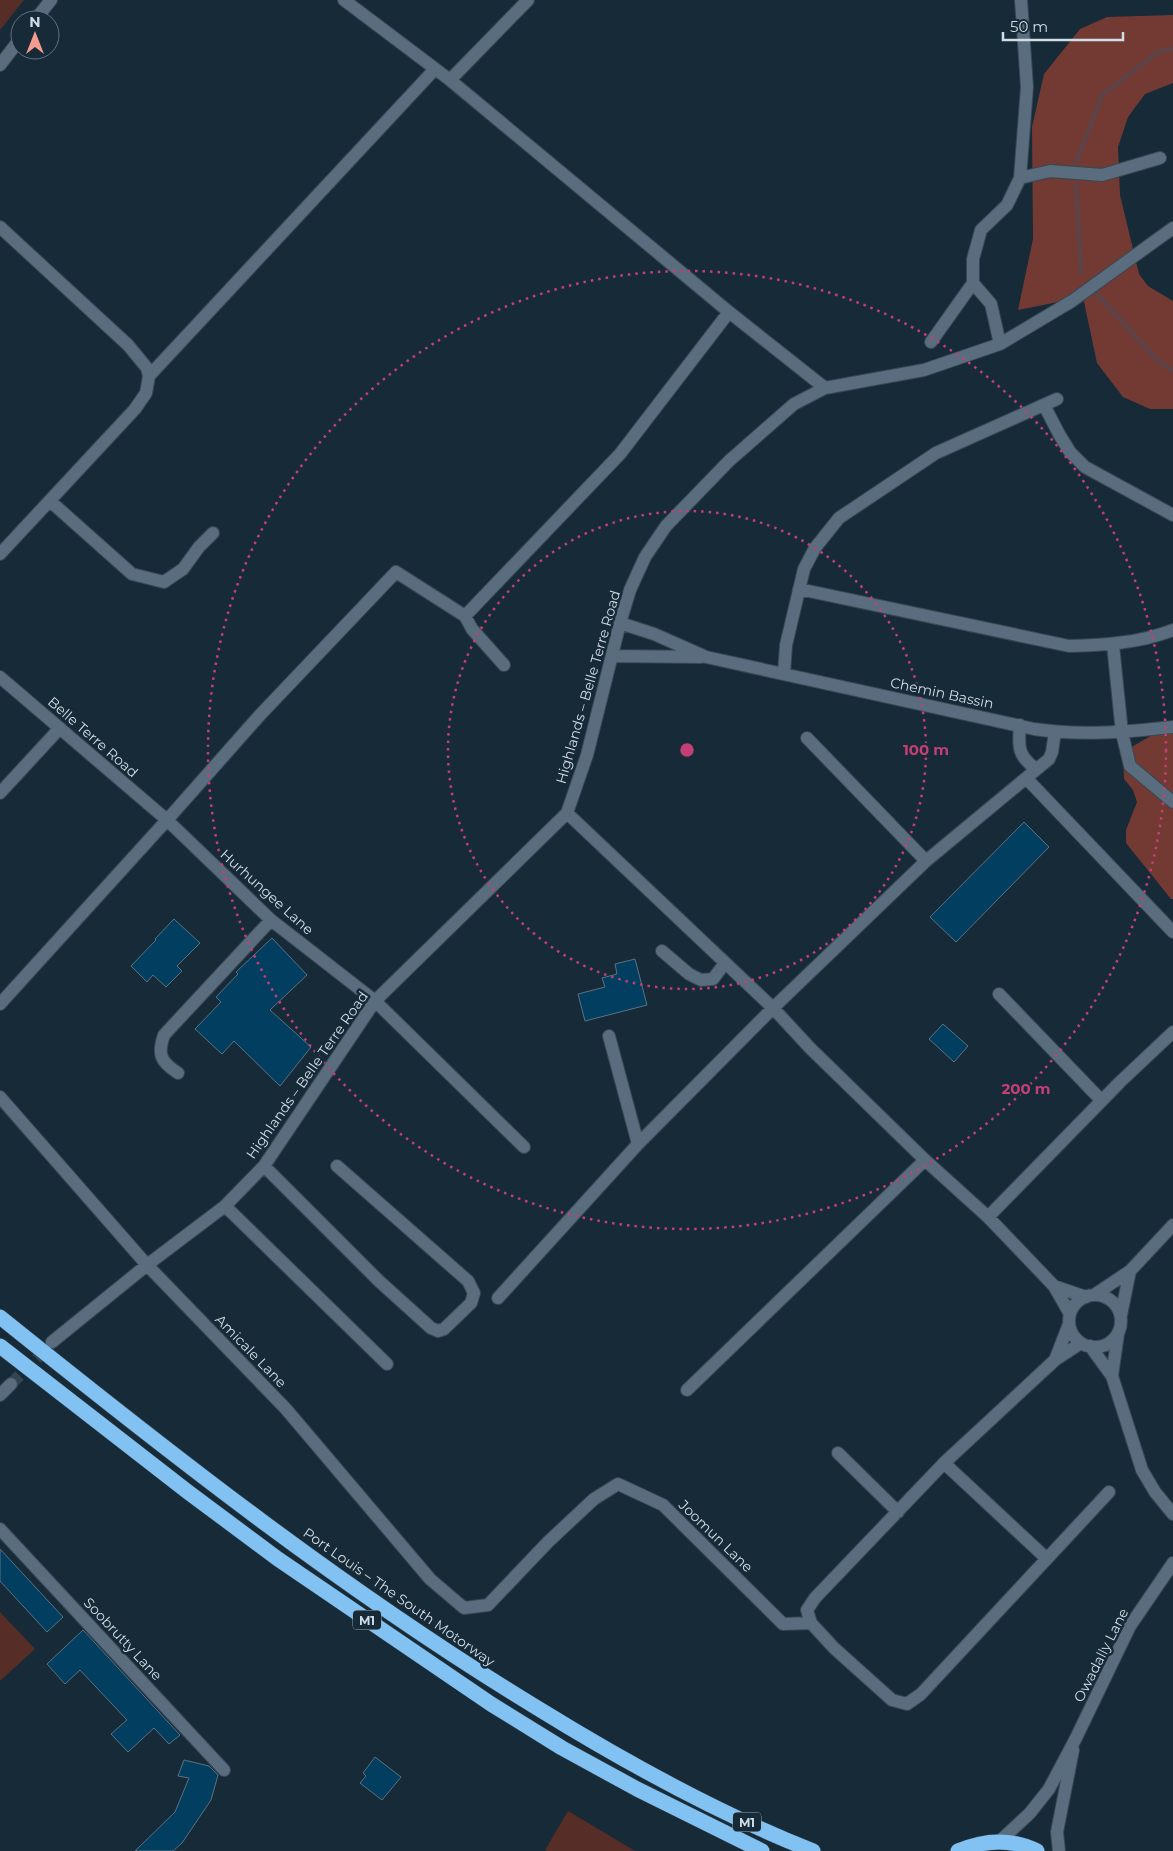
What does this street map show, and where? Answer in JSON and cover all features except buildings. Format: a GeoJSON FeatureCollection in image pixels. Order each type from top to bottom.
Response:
{"type":"FeatureCollection","features":[{"type":"Feature","properties":{"kind":"highway","name":"Port Louis – The South Motorway"},"geometry":{"type":"LineString","coordinates":[[0,1317],[206,1480],[322,1565],[471,1668],[613,1753],[780,1838],[813,1851]]}},
{"type":"Feature","properties":{"kind":"highway","name":"M1"},"geometry":{"type":"LineString","coordinates":[[0,1346],[188,1492],[278,1559],[483,1699],[562,1748],[637,1789],[762,1851]]}},
{"type":"Feature","properties":{"kind":"highway"},"geometry":{"type":"LineString","coordinates":[[958,1851],[978,1843],[1000,1841],[1026,1845],[1037,1851]]}},
{"type":"Feature","properties":{"kind":"street"},"geometry":{"type":"LineString","coordinates":[[43,10],[51,0]]}},
{"type":"Feature","properties":{"kind":"street"},"geometry":{"type":"LineString","coordinates":[[344,0],[450,80],[729,312],[825,388]]}},
{"type":"Feature","properties":{"kind":"street"},"geometry":{"type":"LineString","coordinates":[[450,80],[528,0]]}},
{"type":"Feature","properties":{"kind":"street"},"geometry":{"type":"LineString","coordinates":[[931,342],[973,284],[973,259],[981,230],[1007,205],[1020,178],[1028,87],[1021,0]]}},
{"type":"Feature","properties":{"kind":"street"},"geometry":{"type":"LineString","coordinates":[[0,65],[10,52]]}},
{"type":"Feature","properties":{"kind":"street"},"geometry":{"type":"LineString","coordinates":[[148,376],[435,69]]}},
{"type":"Feature","properties":{"kind":"street"},"geometry":{"type":"LineString","coordinates":[[1020,178],[1050,171],[1102,174],[1160,158]]}},
{"type":"Feature","properties":{"kind":"street"},"geometry":{"type":"LineString","coordinates":[[0,227],[128,345],[147,368],[148,376],[146,393],[135,409],[0,554]]}},
{"type":"Feature","properties":{"kind":"street","name":"Highlands – Belle Terre Road"},"geometry":{"type":"LineString","coordinates":[[52,1342],[147,1265],[225,1206],[264,1166],[375,1001],[567,814],[587,756],[630,590],[645,557],[666,526],[729,461],[794,404],[825,388],[924,370],[1000,344],[1072,301],[1173,228]]}},
{"type":"Feature","properties":{"kind":"street"},"geometry":{"type":"LineString","coordinates":[[973,284],[991,304],[1000,344]]}},
{"type":"Feature","properties":{"kind":"street"},"geometry":{"type":"LineString","coordinates":[[465,616],[620,454],[729,312]]}},
{"type":"Feature","properties":{"kind":"street"},"geometry":{"type":"LineString","coordinates":[[784,674],[786,645],[804,569],[815,548],[840,518],[936,453],[1057,399]]}},
{"type":"Feature","properties":{"kind":"street"},"geometry":{"type":"LineString","coordinates":[[1044,405],[1070,452],[1085,467],[1173,515]]}},
{"type":"Feature","properties":{"kind":"street"},"geometry":{"type":"LineString","coordinates":[[50,501],[132,574],[164,582],[183,569],[198,547],[212,533]]}},
{"type":"Feature","properties":{"kind":"street"},"geometry":{"type":"LineString","coordinates":[[0,1004],[260,715],[396,572],[465,616],[472,629],[504,665]]}},
{"type":"Feature","properties":{"kind":"street"},"geometry":{"type":"LineString","coordinates":[[799,589],[1070,646],[1113,645],[1147,639],[1173,630]]}},
{"type":"Feature","properties":{"kind":"street"},"geometry":{"type":"LineString","coordinates":[[620,624],[654,634],[706,657]]}},
{"type":"Feature","properties":{"kind":"street"},"geometry":{"type":"LineString","coordinates":[[1113,645],[1122,733],[1130,766],[1173,802]]}},
{"type":"Feature","properties":{"kind":"street"},"geometry":{"type":"LineString","coordinates":[[612,656],[706,657]]}},
{"type":"Feature","properties":{"kind":"street","name":"Chemin Bassin"},"geometry":{"type":"LineString","coordinates":[[706,657],[1055,732],[1122,733],[1173,727]]}},
{"type":"Feature","properties":{"kind":"street","name":"Belle Terre Road"},"geometry":{"type":"LineString","coordinates":[[0,677],[167,820]]}},
{"type":"Feature","properties":{"kind":"street"},"geometry":{"type":"LineString","coordinates":[[1020,725],[1019,743],[1021,754],[1032,774],[1173,932]]}},
{"type":"Feature","properties":{"kind":"street"},"geometry":{"type":"LineString","coordinates":[[0,793],[60,728]]}},
{"type":"Feature","properties":{"kind":"street"},"geometry":{"type":"LineString","coordinates":[[498,1298],[638,1144],[773,1008],[926,861],[1049,759],[1055,732]]}},
{"type":"Feature","properties":{"kind":"street"},"geometry":{"type":"LineString","coordinates":[[807,738],[926,861]]}},
{"type":"Feature","properties":{"kind":"street"},"geometry":{"type":"LineString","coordinates":[[567,814],[773,1008],[810,1048],[925,1160],[988,1217],[1054,1286],[1070,1319],[1072,1332],[1086,1345],[1112,1376],[1142,1470],[1155,1492],[1173,1514]]}},
{"type":"Feature","properties":{"kind":"street","name":"Hurhungee Lane"},"geometry":{"type":"LineString","coordinates":[[167,820],[271,920],[375,1001],[524,1147]]}},
{"type":"Feature","properties":{"kind":"street"},"geometry":{"type":"LineString","coordinates":[[178,1074],[165,1065],[160,1048],[164,1035],[271,920]]}},
{"type":"Feature","properties":{"kind":"street"},"geometry":{"type":"LineString","coordinates":[[662,951],[689,974],[701,980],[713,979],[725,963]]}},
{"type":"Feature","properties":{"kind":"street"},"geometry":{"type":"LineString","coordinates":[[999,994],[1102,1100]]}},
{"type":"Feature","properties":{"kind":"street"},"geometry":{"type":"LineString","coordinates":[[988,1217],[1102,1100],[1173,1032]]}},
{"type":"Feature","properties":{"kind":"street"},"geometry":{"type":"LineString","coordinates":[[609,1036],[638,1144]]}},
{"type":"Feature","properties":{"kind":"street","name":"Amicale Lane"},"geometry":{"type":"LineString","coordinates":[[0,1097],[147,1265],[286,1409],[430,1579],[464,1608],[488,1605]]}},
{"type":"Feature","properties":{"kind":"street"},"geometry":{"type":"LineString","coordinates":[[687,1390],[925,1160]]}},
{"type":"Feature","properties":{"kind":"street"},"geometry":{"type":"LineString","coordinates":[[264,1166],[379,1281],[431,1328],[444,1330],[471,1303],[474,1293],[468,1281],[337,1166]]}},
{"type":"Feature","properties":{"kind":"street"},"geometry":{"type":"LineString","coordinates":[[225,1206],[387,1364]]}},
{"type":"Feature","properties":{"kind":"street"},"geometry":{"type":"LineString","coordinates":[[1055,1360],[1076,1304],[1130,1271],[1173,1225]]}},
{"type":"Feature","properties":{"kind":"street"},"geometry":{"type":"LineString","coordinates":[[1112,1376],[1130,1271]]}},
{"type":"Feature","properties":{"kind":"street"},"geometry":{"type":"LineString","coordinates":[[1054,1286],[1090,1296],[1108,1298],[1117,1307],[1121,1315]]}},
{"type":"Feature","properties":{"kind":"street"},"geometry":{"type":"LineString","coordinates":[[1109,1492],[921,1694],[908,1704],[892,1700],[834,1648],[811,1623],[807,1610],[815,1598],[944,1463],[1055,1360],[1086,1345],[1100,1346],[1110,1342],[1118,1333]]}},
{"type":"Feature","properties":{"kind":"street"},"geometry":{"type":"LineString","coordinates":[[0,1395],[11,1384]]}},
{"type":"Feature","properties":{"kind":"street"},"geometry":{"type":"LineString","coordinates":[[838,1453],[898,1512]]}},
{"type":"Feature","properties":{"kind":"street"},"geometry":{"type":"LineString","coordinates":[[944,1463],[1046,1558]]}},
{"type":"Feature","properties":{"kind":"street","name":"Joomun Lane"},"geometry":{"type":"LineString","coordinates":[[488,1605],[548,1542],[594,1499],[618,1484],[663,1505],[783,1624],[811,1623]]}},
{"type":"Feature","properties":{"kind":"street","name":"Soobrutty Lane"},"geometry":{"type":"LineString","coordinates":[[0,1528],[224,1770]]}},
{"type":"Feature","properties":{"kind":"street","name":"Owadally Lane"},"geometry":{"type":"LineString","coordinates":[[1076,1738],[1130,1626],[1173,1563]]}},
{"type":"Feature","properties":{"kind":"street"},"geometry":{"type":"LineString","coordinates":[[1000,1841],[1030,1813],[1049,1789],[1076,1738]]}},
{"type":"Feature","properties":{"kind":"street"},"geometry":{"type":"LineString","coordinates":[[1058,1851],[1057,1832],[1076,1738]]}},
{"type":"Feature","properties":{"kind":"shaded area"},"geometry":{"type":"Polygon","coordinates":[[[0,0],[24,0],[16,10],[10,10],[10,18],[0,30],[0,0]]]}},
{"type":"Feature","properties":{"kind":"shaded area"},"geometry":{"type":"Polygon","coordinates":[[[1173,15],[1173,83],[1145,94],[1128,117],[1118,147],[1120,195],[1139,274],[1148,286],[1173,301],[1173,409],[1150,409],[1123,397],[1097,363],[1083,297],[1018,310],[1033,239],[1032,127],[1044,74],[1080,29],[1107,17],[1173,15]]]}},
{"type":"Feature","properties":{"kind":"shaded area"},"geometry":{"type":"Polygon","coordinates":[[[1173,723],[1173,899],[1171,899],[1126,843],[1126,830],[1137,802],[1133,790],[1124,779],[1123,752],[1173,723]]]}},
{"type":"Feature","properties":{"kind":"shaded area"},"geometry":{"type":"Polygon","coordinates":[[[0,1612],[35,1649],[0,1681],[0,1612]]]}},
{"type":"Feature","properties":{"kind":"shaded area"},"geometry":{"type":"Polygon","coordinates":[[[568,1811],[635,1851],[545,1850],[568,1811]]]}},
{"type":"Feature","properties":{"kind":"waterway"},"geometry":{"type":"LineString","coordinates":[[1076,163],[1102,95],[1158,52],[1173,49]]}},
{"type":"Feature","properties":{"kind":"waterway"},"geometry":{"type":"LineString","coordinates":[[1076,184],[1081,273]]}},
{"type":"Feature","properties":{"kind":"waterway"},"geometry":{"type":"LineString","coordinates":[[1095,292],[1160,363],[1173,370]]}},
{"type":"Feature","properties":{"kind":"tunnel"},"geometry":{"type":"LineString","coordinates":[[11,1384],[50,1345]]}}]}
